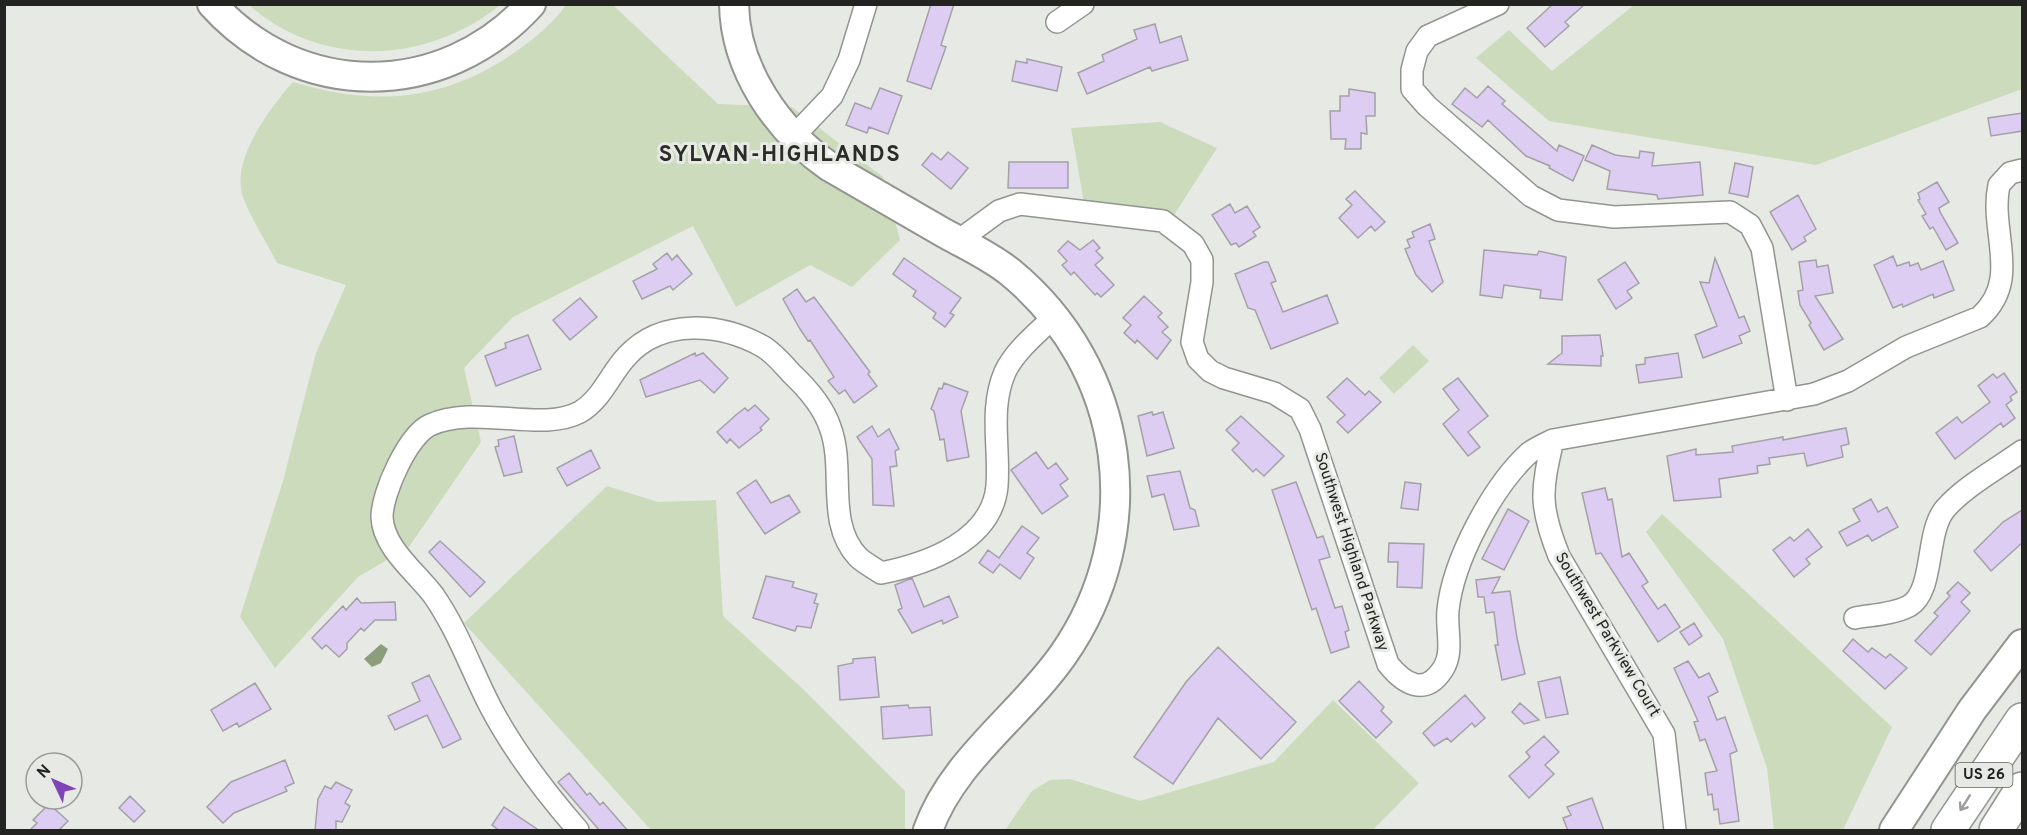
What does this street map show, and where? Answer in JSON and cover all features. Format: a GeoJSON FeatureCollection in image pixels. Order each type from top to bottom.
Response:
{"type":"FeatureCollection","features":[{"type":"Feature","properties":{"kind":"highway","name":"US 26"},"geometry":{"type":"LineString","coordinates":[[1948,831],[2022,720]]}},
{"type":"Feature","properties":{"kind":"highway","name":"US 26"},"geometry":{"type":"LineString","coordinates":[[1996,831],[2022,789]]}},
{"type":"Feature","properties":{"kind":"main road"},"geometry":{"type":"LineString","coordinates":[[212,4],[248,39],[293,63],[347,76],[385,76],[429,70],[465,56],[496,38],[531,4]]}},
{"type":"Feature","properties":{"kind":"main road"},"geometry":{"type":"LineString","coordinates":[[734,4],[739,43],[754,80],[780,123],[830,167],[1011,274],[1054,317],[1083,364],[1107,422],[1116,495],[1108,562],[1095,599],[1062,656],[949,788],[928,831]]}},
{"type":"Feature","properties":{"kind":"main road"},"geometry":{"type":"LineString","coordinates":[[1894,831],[1972,710],[2022,644]]}},
{"type":"Feature","properties":{"kind":"street"},"geometry":{"type":"LineString","coordinates":[[794,137],[832,96],[849,60],[866,4]]}},
{"type":"Feature","properties":{"kind":"street"},"geometry":{"type":"LineString","coordinates":[[1057,22],[1083,4]]}},
{"type":"Feature","properties":{"kind":"street"},"geometry":{"type":"LineString","coordinates":[[1498,4],[1428,36],[1417,51],[1412,70],[1412,89],[1427,106],[1531,196],[1558,210],[1614,217],[1730,213],[1750,225],[1761,248],[1787,400]]}},
{"type":"Feature","properties":{"kind":"street","name":"Southwest Highland Parkway"},"geometry":{"type":"LineString","coordinates":[[958,241],[999,210],[1020,204],[1163,221],[1193,244],[1202,260],[1202,282],[1192,342],[1198,359],[1210,371],[1224,378],[1274,393],[1300,409],[1310,429],[1388,664],[1401,680],[1415,686],[1430,682],[1443,669],[1449,650],[1448,613],[1453,581],[1466,545],[1515,468],[1531,452],[1553,440],[1787,400],[1848,381],[1906,347],[1967,324],[1990,308],[1998,294],[2003,278],[1999,185],[2010,173],[2022,170]]}},
{"type":"Feature","properties":{"kind":"street"},"geometry":{"type":"LineString","coordinates":[[578,831],[538,783],[491,707],[456,629],[432,594],[390,541],[382,519],[386,494],[398,466],[417,436],[428,426],[453,420],[494,416],[558,420],[582,411],[605,388],[627,356],[650,338],[678,328],[717,328],[763,347],[809,390],[831,428],[837,463],[838,508],[846,540],[858,558],[881,573],[914,567],[968,538],[988,516],[997,487],[996,404],[1006,371],[1029,340],[1054,317]]}},
{"type":"Feature","properties":{"kind":"street","name":"Southwest Parkview Court"},"geometry":{"type":"LineString","coordinates":[[1553,440],[1542,485],[1543,508],[1548,529],[1558,556],[1664,734],[1675,831]]}},
{"type":"Feature","properties":{"kind":"street"},"geometry":{"type":"LineString","coordinates":[[1855,618],[1910,605],[1920,593],[1934,530],[1945,510],[2022,451]]}},
{"type":"Feature","properties":{"kind":"shaded area"},"geometry":{"type":"Polygon","coordinates":[[[249,5],[500,5],[471,25],[441,39],[408,48],[374,51],[341,49],[308,40],[278,26],[249,5]]]}},
{"type":"Feature","properties":{"kind":"shaded area"},"geometry":{"type":"Polygon","coordinates":[[[566,5],[613,5],[718,104],[792,107],[883,177],[900,240],[852,287],[810,265],[736,307],[693,226],[513,317],[464,368],[481,442],[409,547],[358,577],[275,668],[240,617],[283,481],[316,353],[346,285],[277,263],[254,222],[243,197],[240,183],[242,167],[254,135],[293,82],[350,95],[377,97],[430,91],[482,72],[508,57],[540,33],[566,5]]]}},
{"type":"Feature","properties":{"kind":"shaded area"},"geometry":{"type":"Polygon","coordinates":[[[1634,5],[2022,5],[2022,89],[1816,165],[1549,121],[1476,58],[1509,30],[1552,71],[1634,5]]]}},
{"type":"Feature","properties":{"kind":"shaded area"},"geometry":{"type":"Polygon","coordinates":[[[1160,122],[1217,148],[1174,215],[1149,209],[1084,203],[1071,128],[1160,122]]]}},
{"type":"Feature","properties":{"kind":"shaded area"},"geometry":{"type":"Polygon","coordinates":[[[1413,345],[1429,361],[1394,394],[1379,378],[1413,345]]]}},
{"type":"Feature","properties":{"kind":"shaded area"},"geometry":{"type":"Polygon","coordinates":[[[607,486],[658,502],[716,500],[723,616],[804,690],[905,791],[905,830],[651,830],[464,623],[607,486]]]}},
{"type":"Feature","properties":{"kind":"shaded area"},"geometry":{"type":"Polygon","coordinates":[[[1662,514],[1892,727],[1843,830],[1774,830],[1767,768],[1723,639],[1646,532],[1662,514]]]}},
{"type":"Feature","properties":{"kind":"shaded area"},"geometry":{"type":"Polygon","coordinates":[[[381,644],[388,649],[381,663],[372,667],[364,659],[381,644]]]}},
{"type":"Feature","properties":{"kind":"shaded area"},"geometry":{"type":"Polygon","coordinates":[[[1333,700],[1419,783],[1373,830],[1005,830],[1032,791],[1050,780],[1070,779],[1140,801],[1274,762],[1333,700]]]}},
{"type":"Feature","properties":{"kind":"building"},"geometry":{"type":"Polygon","coordinates":[[[931,4],[954,4],[941,45],[946,47],[931,89],[907,81],[931,4]]]}},
{"type":"Feature","properties":{"kind":"building"},"geometry":{"type":"Polygon","coordinates":[[[1553,4],[1585,4],[1565,22],[1569,26],[1545,47],[1527,28],[1553,4]]]}},
{"type":"Feature","properties":{"kind":"building"},"geometry":{"type":"Polygon","coordinates":[[[1155,24],[1160,43],[1181,36],[1188,60],[1152,71],[1150,67],[1087,94],[1078,73],[1104,61],[1102,55],[1137,39],[1134,30],[1155,24]]]}},
{"type":"Feature","properties":{"kind":"building"},"geometry":{"type":"Polygon","coordinates":[[[1027,59],[1062,67],[1057,91],[1012,81],[1016,61],[1027,63],[1027,59]]]}},
{"type":"Feature","properties":{"kind":"building"},"geometry":{"type":"Polygon","coordinates":[[[1488,86],[1505,101],[1502,104],[1557,151],[1559,145],[1584,156],[1573,181],[1549,168],[1550,166],[1526,156],[1488,120],[1482,127],[1452,104],[1465,88],[1477,98],[1488,86]]]}},
{"type":"Feature","properties":{"kind":"building"},"geometry":{"type":"Polygon","coordinates":[[[880,88],[902,96],[888,134],[869,127],[867,133],[846,125],[855,103],[871,109],[880,88]]]}},
{"type":"Feature","properties":{"kind":"building"},"geometry":{"type":"Polygon","coordinates":[[[1349,89],[1375,93],[1375,116],[1366,116],[1367,134],[1361,133],[1361,149],[1345,149],[1346,139],[1331,139],[1330,111],[1340,111],[1340,96],[1349,96],[1349,89]]]}},
{"type":"Feature","properties":{"kind":"building"},"geometry":{"type":"Polygon","coordinates":[[[2022,113],[2022,131],[1991,136],[1988,118],[2022,113]]]}},
{"type":"Feature","properties":{"kind":"building"},"geometry":{"type":"Polygon","coordinates":[[[1592,145],[1615,155],[1639,158],[1640,151],[1654,153],[1652,166],[1700,162],[1703,195],[1658,199],[1657,195],[1607,189],[1610,171],[1585,160],[1592,145]]]}},
{"type":"Feature","properties":{"kind":"building"},"geometry":{"type":"Polygon","coordinates":[[[948,152],[968,168],[951,189],[922,165],[932,153],[941,160],[948,152]]]}},
{"type":"Feature","properties":{"kind":"building"},"geometry":{"type":"Polygon","coordinates":[[[1009,162],[1068,162],[1068,188],[1008,188],[1009,162]]]}},
{"type":"Feature","properties":{"kind":"building"},"geometry":{"type":"Polygon","coordinates":[[[1735,163],[1753,167],[1748,197],[1729,193],[1735,163]]]}},
{"type":"Feature","properties":{"kind":"building"},"geometry":{"type":"Polygon","coordinates":[[[1937,182],[1949,202],[1939,208],[1940,212],[1958,243],[1946,250],[1933,227],[1930,229],[1922,216],[1926,214],[1918,200],[1920,199],[1918,193],[1937,182]]]}},
{"type":"Feature","properties":{"kind":"building"},"geometry":{"type":"Polygon","coordinates":[[[1355,191],[1385,222],[1375,231],[1371,226],[1358,238],[1339,218],[1352,205],[1346,199],[1355,191]]]}},
{"type":"Feature","properties":{"kind":"building"},"geometry":{"type":"Polygon","coordinates":[[[1798,195],[1816,229],[1804,237],[1806,241],[1792,250],[1770,212],[1798,195]]]}},
{"type":"Feature","properties":{"kind":"building"},"geometry":{"type":"Polygon","coordinates":[[[1230,204],[1235,213],[1247,206],[1260,227],[1253,232],[1256,236],[1239,247],[1236,243],[1231,245],[1212,215],[1230,204]]]}},
{"type":"Feature","properties":{"kind":"building"},"geometry":{"type":"Polygon","coordinates":[[[1430,224],[1435,239],[1429,241],[1443,282],[1432,292],[1416,275],[1405,249],[1410,247],[1407,240],[1414,237],[1412,232],[1430,224]]]}},
{"type":"Feature","properties":{"kind":"building"},"geometry":{"type":"Polygon","coordinates":[[[1093,240],[1100,248],[1096,251],[1103,258],[1095,265],[1114,285],[1101,297],[1097,293],[1095,295],[1074,272],[1071,275],[1062,265],[1067,261],[1058,251],[1068,241],[1080,250],[1093,240]]]}},
{"type":"Feature","properties":{"kind":"building"},"geometry":{"type":"Polygon","coordinates":[[[1484,250],[1537,255],[1539,251],[1566,257],[1562,300],[1540,298],[1541,290],[1504,285],[1502,298],[1480,295],[1484,250]]]}},
{"type":"Feature","properties":{"kind":"building"},"geometry":{"type":"Polygon","coordinates":[[[667,253],[672,260],[677,255],[692,274],[673,290],[670,286],[642,299],[633,281],[657,269],[653,264],[667,253]]]}},
{"type":"Feature","properties":{"kind":"building"},"geometry":{"type":"Polygon","coordinates":[[[1893,256],[1897,266],[1909,262],[1910,266],[1918,263],[1921,270],[1943,261],[1954,290],[1934,298],[1933,294],[1903,307],[1902,304],[1893,308],[1874,265],[1893,256]]]}},
{"type":"Feature","properties":{"kind":"building"},"geometry":{"type":"Polygon","coordinates":[[[904,258],[961,298],[950,313],[954,315],[945,327],[933,318],[936,313],[913,296],[916,291],[893,274],[904,258]]]}},
{"type":"Feature","properties":{"kind":"building"},"geometry":{"type":"Polygon","coordinates":[[[1715,258],[1739,318],[1744,316],[1750,331],[1739,336],[1742,343],[1703,358],[1695,335],[1717,326],[1700,282],[1709,283],[1715,258]]]}},
{"type":"Feature","properties":{"kind":"building"},"geometry":{"type":"Polygon","coordinates":[[[1816,260],[1817,267],[1828,265],[1833,293],[1815,296],[1843,339],[1824,350],[1800,305],[1798,291],[1803,290],[1799,262],[1816,260]]]}},
{"type":"Feature","properties":{"kind":"building"},"geometry":{"type":"Polygon","coordinates":[[[1268,262],[1276,281],[1271,283],[1283,312],[1327,295],[1338,323],[1271,349],[1255,310],[1248,308],[1235,274],[1268,262]]]}},
{"type":"Feature","properties":{"kind":"building"},"geometry":{"type":"Polygon","coordinates":[[[1625,262],[1639,283],[1627,291],[1632,298],[1616,309],[1598,280],[1625,262]]]}},
{"type":"Feature","properties":{"kind":"building"},"geometry":{"type":"Polygon","coordinates":[[[797,289],[806,302],[814,297],[870,372],[868,374],[877,386],[854,403],[845,390],[839,394],[828,381],[834,377],[810,340],[808,341],[800,329],[783,299],[797,289]]]}},
{"type":"Feature","properties":{"kind":"building"},"geometry":{"type":"Polygon","coordinates":[[[1144,296],[1162,313],[1158,317],[1168,327],[1162,332],[1171,340],[1157,359],[1137,340],[1135,343],[1124,333],[1131,325],[1123,318],[1144,296]]]}},
{"type":"Feature","properties":{"kind":"building"},"geometry":{"type":"Polygon","coordinates":[[[580,298],[597,317],[570,340],[553,320],[580,298]]]}},
{"type":"Feature","properties":{"kind":"building"},"geometry":{"type":"Polygon","coordinates":[[[528,335],[541,369],[496,386],[485,356],[506,348],[505,343],[528,335]]]}},
{"type":"Feature","properties":{"kind":"building"},"geometry":{"type":"Polygon","coordinates":[[[1600,335],[1603,356],[1601,356],[1601,366],[1548,364],[1562,353],[1562,336],[1600,335]]]}},
{"type":"Feature","properties":{"kind":"building"},"geometry":{"type":"Polygon","coordinates":[[[695,353],[696,356],[703,353],[728,378],[714,393],[700,380],[646,397],[640,380],[695,353]]]}},
{"type":"Feature","properties":{"kind":"building"},"geometry":{"type":"Polygon","coordinates":[[[1678,353],[1682,377],[1639,383],[1636,365],[1645,364],[1645,358],[1678,353]]]}},
{"type":"Feature","properties":{"kind":"building"},"geometry":{"type":"Polygon","coordinates":[[[2004,373],[2017,392],[2010,397],[2012,400],[2006,405],[2015,418],[2003,427],[2001,423],[1955,459],[1936,433],[1957,417],[1962,423],[1990,402],[1978,386],[1993,374],[1997,378],[2004,373]]]}},
{"type":"Feature","properties":{"kind":"building"},"geometry":{"type":"Polygon","coordinates":[[[1347,378],[1365,395],[1369,391],[1381,402],[1348,433],[1337,422],[1345,415],[1327,397],[1347,378]]]}},
{"type":"Feature","properties":{"kind":"building"},"geometry":{"type":"Polygon","coordinates":[[[1458,378],[1488,416],[1468,432],[1480,447],[1468,456],[1443,424],[1459,410],[1443,389],[1458,378]]]}},
{"type":"Feature","properties":{"kind":"building"},"geometry":{"type":"Polygon","coordinates":[[[944,383],[968,392],[961,411],[969,457],[947,461],[944,439],[940,440],[934,411],[931,409],[939,388],[942,389],[944,383]]]}},
{"type":"Feature","properties":{"kind":"building"},"geometry":{"type":"Polygon","coordinates":[[[755,405],[769,419],[760,428],[762,430],[739,448],[730,439],[727,443],[717,432],[745,408],[748,411],[755,405]]]}},
{"type":"Feature","properties":{"kind":"building"},"geometry":{"type":"Polygon","coordinates":[[[1152,412],[1153,415],[1163,412],[1174,448],[1147,456],[1138,416],[1152,412]]]}},
{"type":"Feature","properties":{"kind":"building"},"geometry":{"type":"Polygon","coordinates":[[[1241,416],[1284,456],[1264,476],[1256,469],[1253,472],[1232,450],[1239,443],[1226,430],[1241,416]]]}},
{"type":"Feature","properties":{"kind":"building"},"geometry":{"type":"Polygon","coordinates":[[[872,426],[878,437],[889,429],[899,449],[895,451],[897,466],[890,467],[894,506],[873,505],[872,459],[857,437],[872,426]]]}},
{"type":"Feature","properties":{"kind":"building"},"geometry":{"type":"Polygon","coordinates":[[[1846,428],[1849,444],[1841,446],[1843,457],[1807,466],[1804,453],[1769,458],[1770,464],[1757,466],[1758,473],[1719,479],[1721,497],[1674,501],[1667,456],[1696,449],[1696,455],[1733,452],[1732,446],[1783,437],[1783,440],[1846,428]]]}},
{"type":"Feature","properties":{"kind":"building"},"geometry":{"type":"Polygon","coordinates":[[[514,436],[522,472],[504,476],[495,447],[499,446],[498,440],[514,436]]]}},
{"type":"Feature","properties":{"kind":"building"},"geometry":{"type":"Polygon","coordinates":[[[591,450],[600,468],[567,486],[557,468],[591,450]]]}},
{"type":"Feature","properties":{"kind":"building"},"geometry":{"type":"Polygon","coordinates":[[[1036,452],[1048,469],[1056,463],[1068,479],[1060,485],[1068,496],[1042,514],[1011,470],[1036,452]]]}},
{"type":"Feature","properties":{"kind":"building"},"geometry":{"type":"Polygon","coordinates":[[[1180,471],[1190,508],[1195,510],[1199,526],[1174,530],[1164,494],[1152,497],[1147,476],[1180,471]]]}},
{"type":"Feature","properties":{"kind":"building"},"geometry":{"type":"Polygon","coordinates":[[[756,480],[771,503],[789,495],[800,512],[765,534],[737,493],[756,480]]]}},
{"type":"Feature","properties":{"kind":"building"},"geometry":{"type":"Polygon","coordinates":[[[1296,482],[1317,538],[1323,536],[1330,557],[1319,560],[1335,608],[1342,606],[1349,630],[1345,632],[1349,647],[1331,653],[1316,608],[1312,610],[1272,490],[1296,482]]]}},
{"type":"Feature","properties":{"kind":"building"},"geometry":{"type":"Polygon","coordinates":[[[1405,482],[1421,484],[1418,510],[1401,508],[1405,482]]]}},
{"type":"Feature","properties":{"kind":"building"},"geometry":{"type":"Polygon","coordinates":[[[1605,488],[1608,500],[1612,499],[1622,557],[1629,553],[1648,582],[1642,586],[1658,609],[1665,604],[1680,627],[1658,642],[1601,553],[1596,554],[1582,493],[1605,488]]]}},
{"type":"Feature","properties":{"kind":"building"},"geometry":{"type":"Polygon","coordinates":[[[1871,499],[1878,512],[1887,507],[1898,527],[1872,541],[1868,535],[1847,546],[1839,532],[1860,521],[1853,509],[1871,499]]]}},
{"type":"Feature","properties":{"kind":"building"},"geometry":{"type":"Polygon","coordinates":[[[1508,509],[1529,521],[1504,570],[1482,559],[1508,509]]]}},
{"type":"Feature","properties":{"kind":"building"},"geometry":{"type":"Polygon","coordinates":[[[2022,510],[2022,543],[1991,571],[1974,551],[2003,522],[2022,510]]]}},
{"type":"Feature","properties":{"kind":"building"},"geometry":{"type":"Polygon","coordinates":[[[1022,526],[1039,538],[1027,553],[1034,558],[1020,579],[1000,564],[993,573],[979,563],[988,550],[999,558],[1022,526]]]}},
{"type":"Feature","properties":{"kind":"building"},"geometry":{"type":"Polygon","coordinates":[[[1808,529],[1822,547],[1806,559],[1810,564],[1794,577],[1773,550],[1790,537],[1794,541],[1808,529]]]}},
{"type":"Feature","properties":{"kind":"building"},"geometry":{"type":"Polygon","coordinates":[[[440,541],[485,582],[470,597],[429,552],[440,541]]]}},
{"type":"Feature","properties":{"kind":"building"},"geometry":{"type":"Polygon","coordinates":[[[1389,543],[1424,544],[1422,588],[1397,587],[1398,562],[1388,562],[1389,543]]]}},
{"type":"Feature","properties":{"kind":"building"},"geometry":{"type":"Polygon","coordinates":[[[766,576],[794,582],[792,587],[817,594],[814,603],[818,604],[811,628],[797,626],[795,631],[753,618],[766,576]]]}},
{"type":"Feature","properties":{"kind":"building"},"geometry":{"type":"Polygon","coordinates":[[[1500,577],[1492,593],[1510,591],[1525,674],[1502,680],[1495,645],[1498,645],[1494,612],[1486,613],[1484,597],[1478,597],[1476,580],[1500,577]]]}},
{"type":"Feature","properties":{"kind":"building"},"geometry":{"type":"Polygon","coordinates":[[[912,578],[924,607],[949,596],[958,617],[943,624],[942,620],[912,633],[898,610],[902,608],[895,585],[912,578]]]}},
{"type":"Feature","properties":{"kind":"building"},"geometry":{"type":"Polygon","coordinates":[[[1958,582],[1970,593],[1961,602],[1970,611],[1931,655],[1915,641],[1938,616],[1934,613],[1950,596],[1947,593],[1958,582]]]}},
{"type":"Feature","properties":{"kind":"building"},"geometry":{"type":"Polygon","coordinates":[[[357,598],[361,603],[395,602],[396,620],[375,620],[364,631],[361,628],[347,643],[347,649],[339,657],[326,645],[322,649],[312,638],[343,606],[346,610],[357,598]]]}},
{"type":"Feature","properties":{"kind":"building"},"geometry":{"type":"Polygon","coordinates":[[[1694,623],[1702,636],[1689,645],[1680,632],[1694,623]]]}},
{"type":"Feature","properties":{"kind":"building"},"geometry":{"type":"Polygon","coordinates":[[[1853,639],[1868,652],[1872,648],[1886,658],[1890,654],[1907,668],[1885,689],[1843,651],[1853,639]]]}},
{"type":"Feature","properties":{"kind":"building"},"geometry":{"type":"Polygon","coordinates":[[[1218,647],[1296,722],[1261,759],[1218,718],[1173,784],[1134,757],[1186,682],[1218,647]]]}},
{"type":"Feature","properties":{"kind":"building"},"geometry":{"type":"Polygon","coordinates":[[[875,657],[879,697],[840,700],[838,666],[853,663],[853,659],[875,657]]]}},
{"type":"Feature","properties":{"kind":"building"},"geometry":{"type":"Polygon","coordinates":[[[1688,661],[1699,678],[1709,673],[1718,692],[1708,697],[1717,720],[1725,717],[1737,751],[1730,754],[1739,821],[1720,824],[1718,809],[1714,810],[1712,794],[1708,795],[1705,773],[1717,771],[1705,739],[1700,741],[1694,722],[1698,721],[1674,668],[1688,661]]]}},
{"type":"Feature","properties":{"kind":"building"},"geometry":{"type":"Polygon","coordinates":[[[429,675],[461,739],[443,748],[427,715],[395,730],[388,716],[420,701],[412,683],[429,675]]]}},
{"type":"Feature","properties":{"kind":"building"},"geometry":{"type":"Polygon","coordinates":[[[1560,677],[1568,714],[1546,718],[1538,682],[1560,677]]]}},
{"type":"Feature","properties":{"kind":"building"},"geometry":{"type":"Polygon","coordinates":[[[1359,681],[1384,707],[1381,711],[1392,722],[1376,738],[1339,701],[1359,681]]]}},
{"type":"Feature","properties":{"kind":"building"},"geometry":{"type":"Polygon","coordinates":[[[255,683],[271,709],[239,727],[237,723],[223,731],[211,710],[255,683]]]}},
{"type":"Feature","properties":{"kind":"building"},"geometry":{"type":"Polygon","coordinates":[[[1465,695],[1485,718],[1475,727],[1472,723],[1451,742],[1447,738],[1434,746],[1423,733],[1465,695]]]}},
{"type":"Feature","properties":{"kind":"building"},"geometry":{"type":"Polygon","coordinates":[[[1520,703],[1539,720],[1524,724],[1512,712],[1520,703]]]}},
{"type":"Feature","properties":{"kind":"building"},"geometry":{"type":"Polygon","coordinates":[[[908,705],[909,708],[930,707],[932,735],[883,739],[881,707],[908,705]]]}},
{"type":"Feature","properties":{"kind":"building"},"geometry":{"type":"Polygon","coordinates":[[[1544,736],[1559,752],[1545,765],[1554,774],[1529,798],[1509,776],[1530,757],[1526,752],[1544,736]]]}},
{"type":"Feature","properties":{"kind":"building"},"geometry":{"type":"Polygon","coordinates":[[[285,760],[294,783],[285,787],[287,791],[234,813],[223,823],[207,807],[231,782],[285,760]]]}},
{"type":"Feature","properties":{"kind":"building"},"geometry":{"type":"Polygon","coordinates":[[[569,773],[587,795],[590,793],[600,805],[603,802],[628,831],[600,831],[558,782],[569,773]]]}},
{"type":"Feature","properties":{"kind":"building"},"geometry":{"type":"Polygon","coordinates":[[[336,782],[352,790],[345,803],[350,806],[342,822],[336,821],[336,831],[315,831],[318,799],[325,786],[331,789],[336,782]]]}},
{"type":"Feature","properties":{"kind":"building"},"geometry":{"type":"Polygon","coordinates":[[[130,796],[145,811],[134,822],[119,808],[130,796]]]}},
{"type":"Feature","properties":{"kind":"building"},"geometry":{"type":"Polygon","coordinates":[[[1592,798],[1604,831],[1568,831],[1563,818],[1571,815],[1567,807],[1592,798]]]}},
{"type":"Feature","properties":{"kind":"building"},"geometry":{"type":"Polygon","coordinates":[[[504,807],[540,831],[500,831],[492,825],[504,807]]]}},
{"type":"Feature","properties":{"kind":"building"},"geometry":{"type":"Polygon","coordinates":[[[42,811],[57,811],[68,821],[58,831],[29,831],[37,823],[33,820],[42,811]]]}},
{"type":"Feature","properties":{"kind":"district","name":"SYLVAN-HIGHLANDS"},"geometry":{"type":"Point","coordinates":[780,155]}}]}
